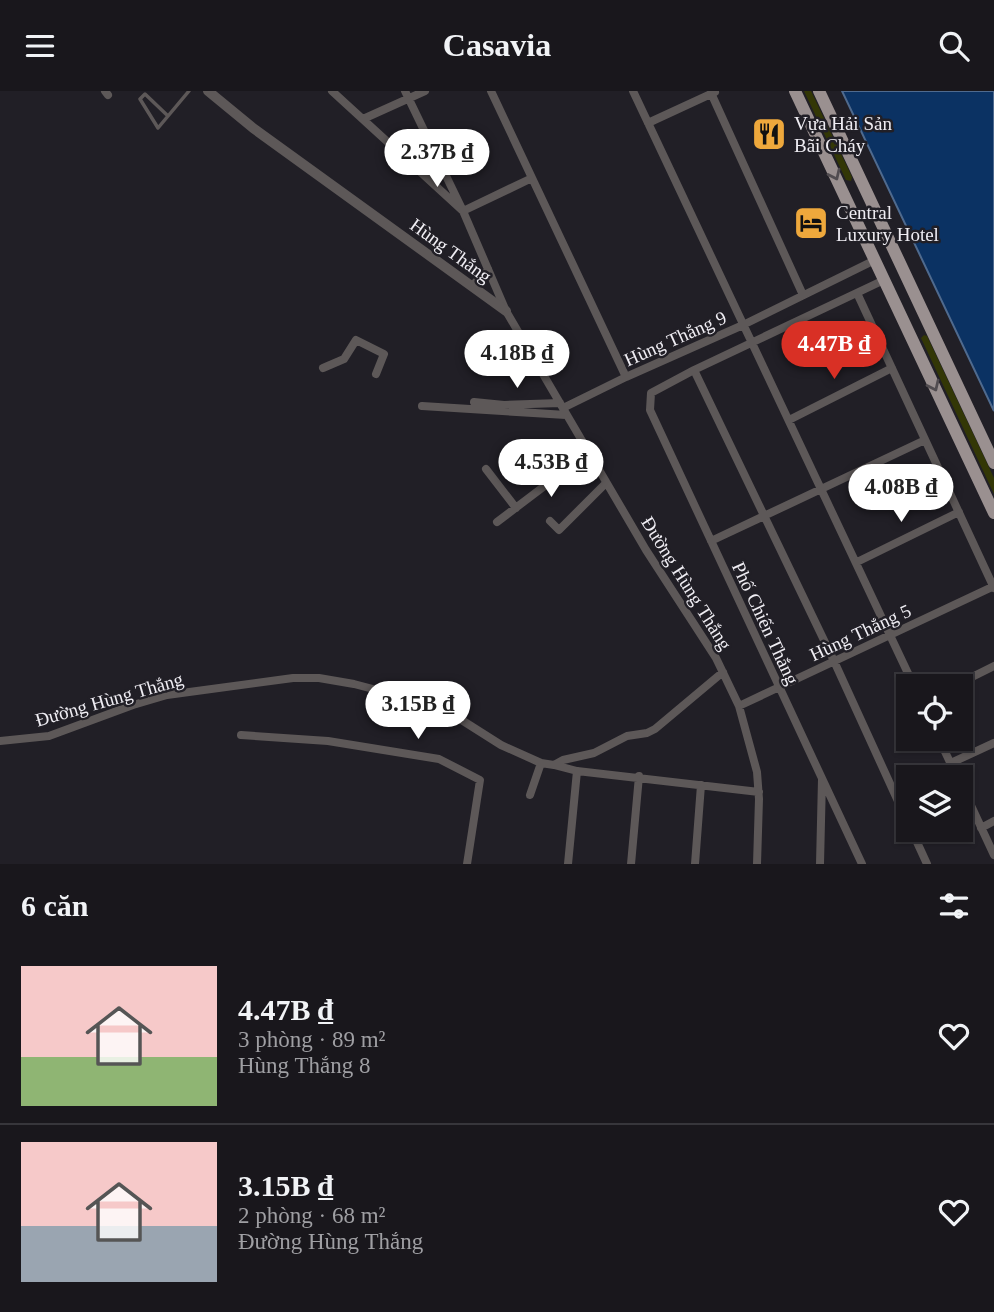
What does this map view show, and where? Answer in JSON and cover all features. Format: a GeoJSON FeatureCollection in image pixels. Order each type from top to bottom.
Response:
{"type":"FeatureCollection","features":[{"type":"Feature","properties":{"kind":"main road"},"geometry":{"type":"LineString","coordinates":[[795,91],[994,513]]}},
{"type":"Feature","properties":{"kind":"main road"},"geometry":{"type":"LineString","coordinates":[[819,91],[994,463]]}},
{"type":"Feature","properties":{"kind":"main road"},"geometry":{"type":"LineString","coordinates":[[875,260],[894,250]]}},
{"type":"Feature","properties":{"kind":"main road"},"geometry":{"type":"LineString","coordinates":[[884,280],[904,271]]}},
{"type":"Feature","properties":{"kind":"street","name":"Hùng Thắng"},"geometry":{"type":"LineString","coordinates":[[208,91],[253,128],[506,311]]}},
{"type":"Feature","properties":{"kind":"street"},"geometry":{"type":"LineString","coordinates":[[332,91],[463,211],[532,179]]}},
{"type":"Feature","properties":{"kind":"street"},"geometry":{"type":"LineString","coordinates":[[363,119],[407,95],[425,91]]}},
{"type":"Feature","properties":{"kind":"street"},"geometry":{"type":"LineString","coordinates":[[491,91],[626,377]]}},
{"type":"Feature","properties":{"kind":"street"},"geometry":{"type":"LineString","coordinates":[[633,91],[908,674]]}},
{"type":"Feature","properties":{"kind":"street"},"geometry":{"type":"LineString","coordinates":[[648,123],[713,92],[803,295]]}},
{"type":"Feature","properties":{"kind":"street","name":"Đường Hùng Thắng"},"geometry":{"type":"LineString","coordinates":[[0,741],[49,736],[167,695],[293,678],[319,678],[391,692],[430,704],[501,745],[541,763],[554,765],[563,760],[594,753],[627,736],[655,729],[723,672],[646,550],[506,311],[463,211],[407,95]]}},
{"type":"Feature","properties":{"kind":"street","name":"Hùng Thắng 9"},"geometry":{"type":"LineString","coordinates":[[563,409],[875,260]]}},
{"type":"Feature","properties":{"kind":"street"},"geometry":{"type":"LineString","coordinates":[[472,286],[488,269]]}},
{"type":"Feature","properties":{"kind":"street"},"geometry":{"type":"LineString","coordinates":[[884,280],[694,370],[896,797]]}},
{"type":"Feature","properties":{"kind":"street"},"geometry":{"type":"LineString","coordinates":[[857,293],[994,587]]}},
{"type":"Feature","properties":{"kind":"street"},"geometry":{"type":"LineString","coordinates":[[323,368],[344,359],[356,340],[384,354],[376,375]]}},
{"type":"Feature","properties":{"kind":"street"},"geometry":{"type":"LineString","coordinates":[[789,420],[892,368]]}},
{"type":"Feature","properties":{"kind":"street","name":"Phố Chiến Thắng"},"geometry":{"type":"LineString","coordinates":[[694,370],[651,393],[650,410],[862,864]]}},
{"type":"Feature","properties":{"kind":"street"},"geometry":{"type":"LineString","coordinates":[[474,402],[563,409]]}},
{"type":"Feature","properties":{"kind":"street"},"geometry":{"type":"LineString","coordinates":[[422,406],[563,409]]}},
{"type":"Feature","properties":{"kind":"street"},"geometry":{"type":"LineString","coordinates":[[711,541],[925,440]]}},
{"type":"Feature","properties":{"kind":"street"},"geometry":{"type":"LineString","coordinates":[[497,522],[588,453]]}},
{"type":"Feature","properties":{"kind":"street"},"geometry":{"type":"LineString","coordinates":[[486,470],[516,508]]}},
{"type":"Feature","properties":{"kind":"street"},"geometry":{"type":"LineString","coordinates":[[550,521],[559,530],[606,483]]}},
{"type":"Feature","properties":{"kind":"street"},"geometry":{"type":"LineString","coordinates":[[857,562],[958,512]]}},
{"type":"Feature","properties":{"kind":"street","name":"Hùng Thắng 5"},"geometry":{"type":"LineString","coordinates":[[739,706],[994,587]]}},
{"type":"Feature","properties":{"kind":"street"},"geometry":{"type":"LineString","coordinates":[[973,676],[994,666]]}},
{"type":"Feature","properties":{"kind":"street"},"geometry":{"type":"LineString","coordinates":[[723,672],[739,706],[750,739],[759,792],[757,864]]}},
{"type":"Feature","properties":{"kind":"street"},"geometry":{"type":"LineString","coordinates":[[242,735],[328,740],[439,759],[480,781],[467,864]]}},
{"type":"Feature","properties":{"kind":"street"},"geometry":{"type":"LineString","coordinates":[[945,751],[951,763],[994,743]]}},
{"type":"Feature","properties":{"kind":"street"},"geometry":{"type":"LineString","coordinates":[[530,795],[541,763]]}},
{"type":"Feature","properties":{"kind":"street"},"geometry":{"type":"LineString","coordinates":[[554,765],[577,771],[639,776],[759,792]]}},
{"type":"Feature","properties":{"kind":"street"},"geometry":{"type":"LineString","coordinates":[[568,864],[577,771]]}},
{"type":"Feature","properties":{"kind":"street"},"geometry":{"type":"LineString","coordinates":[[631,864],[639,776]]}},
{"type":"Feature","properties":{"kind":"street"},"geometry":{"type":"LineString","coordinates":[[820,864],[822,778]]}},
{"type":"Feature","properties":{"kind":"street"},"geometry":{"type":"LineString","coordinates":[[695,864],[701,785]]}},
{"type":"Feature","properties":{"kind":"street"},"geometry":{"type":"LineString","coordinates":[[973,810],[994,855]]}},
{"type":"Feature","properties":{"kind":"street"},"geometry":{"type":"LineString","coordinates":[[981,828],[994,821]]}},
{"type":"Feature","properties":{"kind":"street"},"geometry":{"type":"LineString","coordinates":[[917,842],[927,864]]}},
{"type":"Feature","properties":{"kind":"lane"},"geometry":{"type":"LineString","coordinates":[[168,116],[145,95],[140,99],[158,128],[189,91]]}},
{"type":"Feature","properties":{"kind":"green space"},"geometry":{"type":"Polygon","coordinates":[[[804,91],[811,91],[852,177],[851,181],[846,180],[804,91]]]}},
{"type":"Feature","properties":{"kind":"green space"},"geometry":{"type":"Polygon","coordinates":[[[927,336],[994,478],[994,494],[921,338],[927,336]]]}},
{"type":"Feature","properties":{"kind":"water"},"geometry":{"type":"Polygon","coordinates":[[[842,91],[994,91],[994,411],[842,91]]]}},
{"type":"Feature","properties":{"kind":"place","name":"Vựa Hải Sản Bãi Cháy"},"geometry":{"type":"Point","coordinates":[769,134]}},
{"type":"Feature","properties":{"kind":"place","name":"Central Luxury Hotel"},"geometry":{"type":"Point","coordinates":[811,223]}}]}
